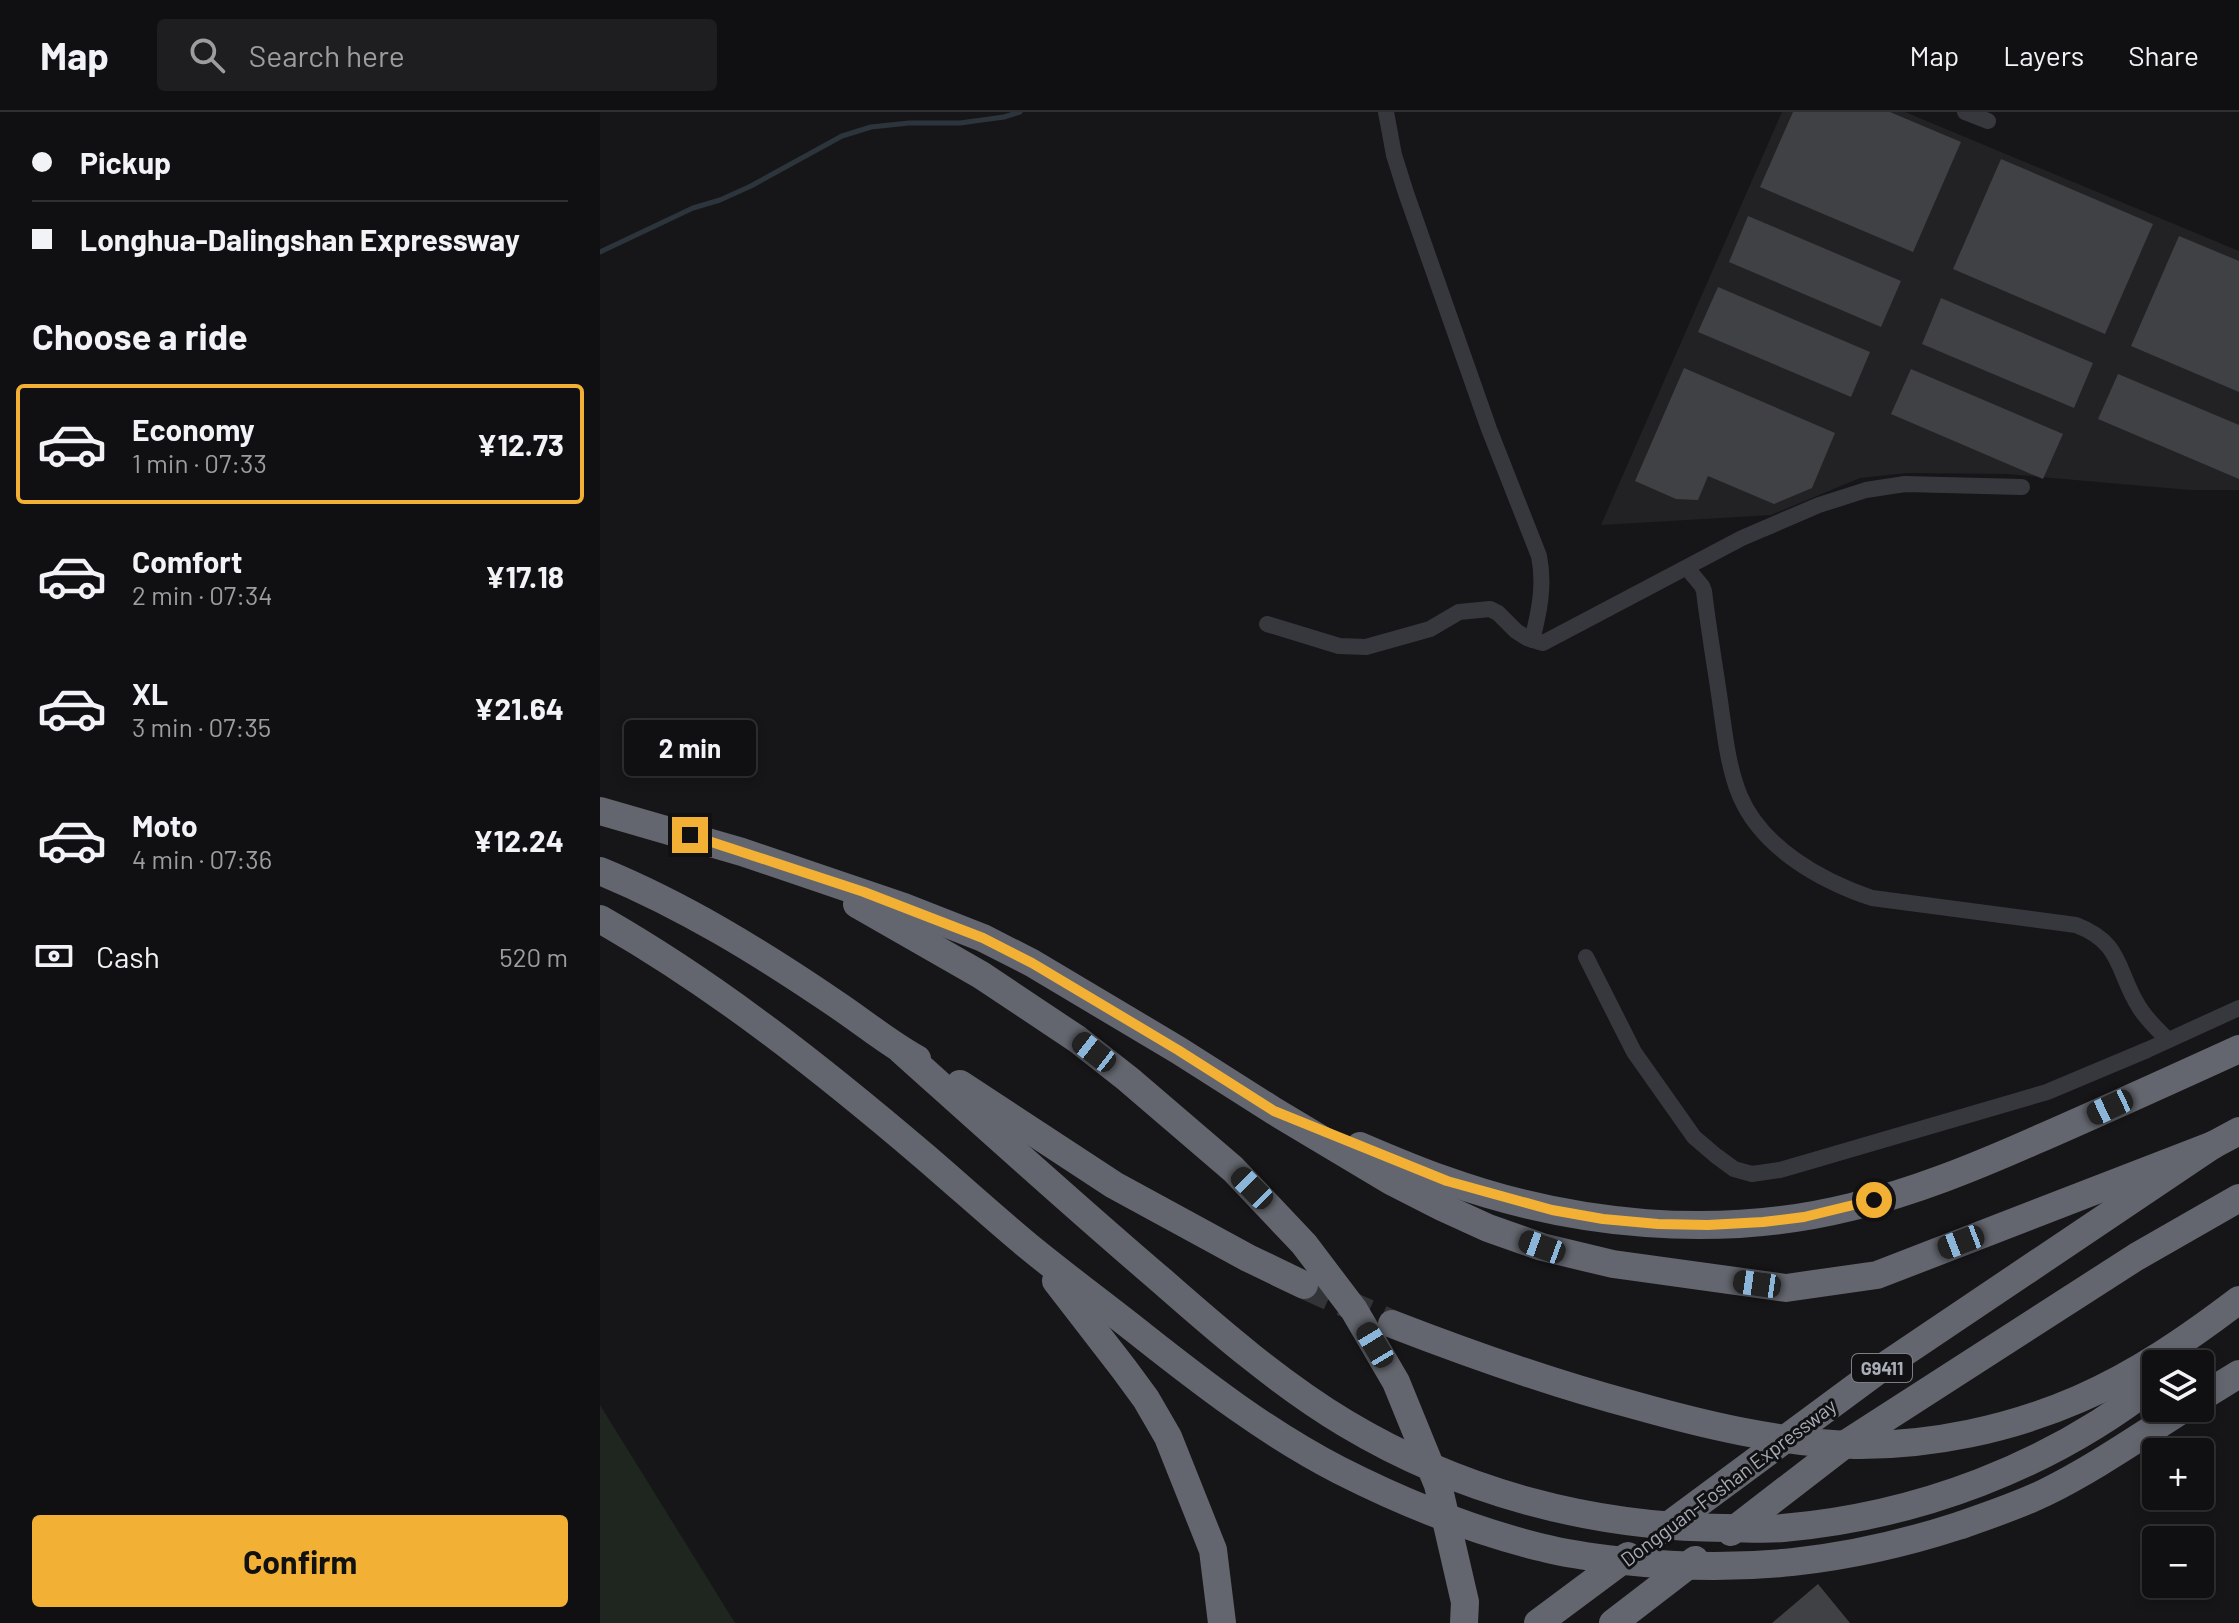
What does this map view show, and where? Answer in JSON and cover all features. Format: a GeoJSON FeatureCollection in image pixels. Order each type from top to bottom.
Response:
{"type":"FeatureCollection","features":[{"type":"Feature","properties":{"kind":"highway"},"geometry":{"type":"LineString","coordinates":[[600,811],[703,839],[877,897],[983,938],[1032,963],[1391,1181],[1488,1228],[1542,1247],[1613,1264],[1786,1288],[1877,1275],[2213,1145]]}},
{"type":"Feature","properties":{"kind":"highway"},"geometry":{"type":"LineString","coordinates":[[600,871],[695,917],[835,1003],[901,1050],[960,1084],[1114,1185],[1234,1251],[1304,1285]]}},
{"type":"Feature","properties":{"kind":"highway"},"geometry":{"type":"LineString","coordinates":[[796,871],[981,975],[1077,1039],[1233,1169],[1272,1207],[1354,1310],[1396,1382],[1438,1485],[1465,1602],[1464,1623]]}},
{"type":"Feature","properties":{"kind":"highway"},"geometry":{"type":"LineString","coordinates":[[600,919],[660,955],[771,1033],[920,1152],[1028,1246],[1234,1405],[1336,1468],[1424,1509],[1480,1529],[1544,1548],[1649,1563],[1723,1567],[1784,1564],[1853,1555],[1919,1539],[2044,1493],[2162,1422]]}},
{"type":"Feature","properties":{"kind":"highway"},"geometry":{"type":"LineString","coordinates":[[1274,1111],[1447,1181],[1552,1210],[1658,1224],[1763,1222],[1852,1207],[1947,1177],[2239,1049]]}},
{"type":"Feature","properties":{"kind":"highway"},"geometry":{"type":"LineString","coordinates":[[901,1050],[1205,1319],[1304,1396],[1391,1448],[1461,1479],[1507,1495],[1572,1512],[1682,1528],[1779,1529],[1882,1513],[1940,1497],[2041,1456],[2099,1424],[2142,1393]]}},
{"type":"Feature","properties":{"kind":"highway","name":"Dongguan-Foshan Expressway"},"geometry":{"type":"LineString","coordinates":[[1538,1623],[1880,1369],[2213,1145],[2239,1131]]}},
{"type":"Feature","properties":{"kind":"highway","name":"Dongguan-Foshan Expressway"},"geometry":{"type":"LineString","coordinates":[[1613,1623],[1844,1445],[2136,1257],[2239,1198]]}},
{"type":"Feature","properties":{"kind":"highway"},"geometry":{"type":"LineString","coordinates":[[1028,1246],[1146,1399],[1168,1437],[1213,1550],[1222,1623]]}},
{"type":"Feature","properties":{"kind":"highway"},"geometry":{"type":"LineString","coordinates":[[1392,1324],[1524,1373],[1654,1411],[1763,1435],[1855,1445],[1941,1438],[1987,1430],[2079,1399],[2132,1373],[2239,1300]]}},
{"type":"Feature","properties":{"kind":"highway"},"geometry":{"type":"LineString","coordinates":[[2196,1350],[2239,1311]]}},
{"type":"Feature","properties":{"kind":"highway"},"geometry":{"type":"LineString","coordinates":[[2214,1389],[2239,1374]]}},
{"type":"Feature","properties":{"kind":"street"},"geometry":{"type":"LineString","coordinates":[[1386,112],[1394,155],[1406,193],[1489,429],[1539,556],[1542,568],[1540,610],[1532,640]]}},
{"type":"Feature","properties":{"kind":"street"},"geometry":{"type":"LineString","coordinates":[[1965,112],[1988,121]]}},
{"type":"Feature","properties":{"kind":"street"},"geometry":{"type":"LineString","coordinates":[[1267,624],[1339,646],[1366,647],[1430,629],[1459,612],[1490,609],[1516,631],[1543,643],[1742,538],[1819,505],[1866,490],[1905,484],[2022,487]]}},
{"type":"Feature","properties":{"kind":"street"},"geometry":{"type":"LineString","coordinates":[[1687,568],[1704,591],[1731,764],[1739,793],[1758,826],[1776,844],[1825,878],[1872,898],[2064,923],[2093,932],[2107,943],[2138,1006],[2168,1040]]}},
{"type":"Feature","properties":{"kind":"street"},"geometry":{"type":"LineString","coordinates":[[1586,957],[1634,1052],[1694,1137],[1734,1169],[1752,1174],[1780,1170],[2047,1092],[2239,1008]]}},
{"type":"Feature","properties":{"kind":"shaded area"},"geometry":{"type":"Polygon","coordinates":[[[1782,112],[1905,112],[2239,251],[2239,490],[2190,490],[2007,474],[1907,473],[1860,478],[1771,515],[1601,525],[1782,112]]]}},
{"type":"Feature","properties":{"kind":"shaded area"},"geometry":{"type":"Polygon","coordinates":[[[600,1405],[735,1623],[600,1623],[600,1405]]]}},
{"type":"Feature","properties":{"kind":"building"},"geometry":{"type":"Polygon","coordinates":[[[1793,112],[1890,112],[1961,142],[1913,252],[1760,187],[1793,112]]]}},
{"type":"Feature","properties":{"kind":"building"},"geometry":{"type":"Polygon","coordinates":[[[2001,159],[2153,224],[2105,334],[1953,269],[2001,159]]]}},
{"type":"Feature","properties":{"kind":"building"},"geometry":{"type":"Polygon","coordinates":[[[1748,216],[1901,281],[1881,327],[1729,262],[1748,216]]]}},
{"type":"Feature","properties":{"kind":"building"},"geometry":{"type":"Polygon","coordinates":[[[2179,236],[2239,261],[2239,392],[2131,346],[2179,236]]]}},
{"type":"Feature","properties":{"kind":"building"},"geometry":{"type":"Polygon","coordinates":[[[1718,287],[1870,352],[1851,397],[1698,332],[1718,287]]]}},
{"type":"Feature","properties":{"kind":"building"},"geometry":{"type":"Polygon","coordinates":[[[1941,298],[2093,363],[2074,408],[1922,344],[1941,298]]]}},
{"type":"Feature","properties":{"kind":"building"},"geometry":{"type":"Polygon","coordinates":[[[1684,368],[1835,433],[1812,488],[1774,504],[1708,476],[1698,500],[1676,499],[1635,481],[1684,368]]]}},
{"type":"Feature","properties":{"kind":"building"},"geometry":{"type":"Polygon","coordinates":[[[1911,369],[2063,434],[2043,479],[1891,414],[1911,369]]]}},
{"type":"Feature","properties":{"kind":"building"},"geometry":{"type":"Polygon","coordinates":[[[2118,374],[2239,425],[2239,479],[2098,419],[2118,374]]]}},
{"type":"Feature","properties":{"kind":"building"},"geometry":{"type":"Polygon","coordinates":[[[1818,1584],[1850,1623],[1772,1623],[1818,1584]]]}},
{"type":"Feature","properties":{"kind":"waterway"},"geometry":{"type":"LineString","coordinates":[[600,252],[693,208],[751,186],[842,136],[871,127],[960,123],[1020,112]]}},
{"type":"Feature","properties":{"kind":"tunnel"},"geometry":{"type":"LineString","coordinates":[[1304,1285],[1392,1324]]}},
{"type":"Feature","properties":{"kind":"route"},"geometry":{"type":"LineString","coordinates":[[690,835],[864,892],[983,938],[1032,963],[1274,1111],[1447,1181],[1552,1210],[1658,1224],[1763,1222],[1804,1217],[1874,1200]]}}]}
